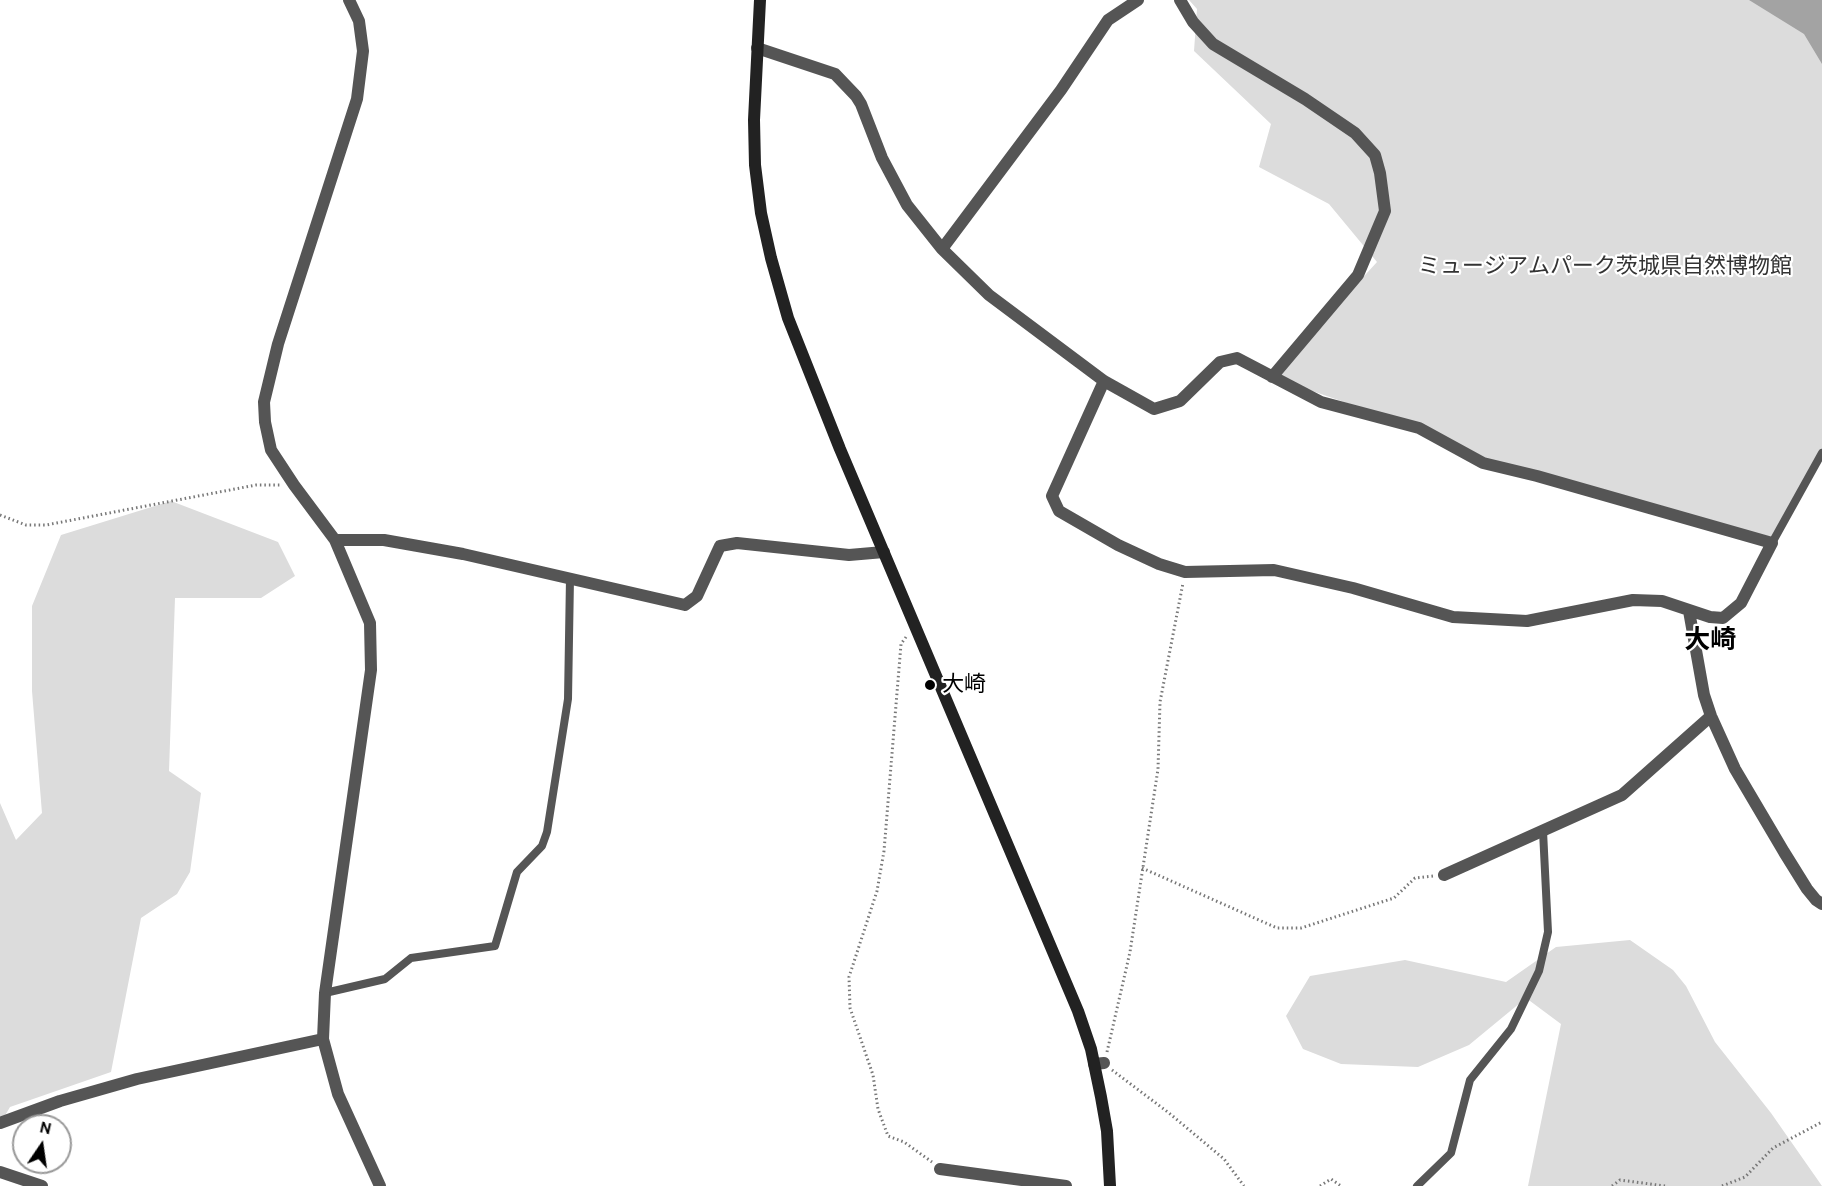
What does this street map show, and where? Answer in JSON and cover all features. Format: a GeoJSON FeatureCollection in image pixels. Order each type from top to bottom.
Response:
{"type":"FeatureCollection","features":[{"type":"Feature","properties":{"kind":"street"},"geometry":{"type":"LineString","coordinates":[[349,0],[359,21],[363,51],[357,99],[278,344],[264,402],[265,422],[272,450],[294,485],[335,540],[370,623],[371,670],[325,993],[323,1039],[338,1094],[380,1186]]}},
{"type":"Feature","properties":{"kind":"street"},"geometry":{"type":"LineString","coordinates":[[760,0],[754,120],[755,165],[761,213],[788,318],[884,552],[1060,965],[1099,1064],[1107,1131],[1110,1186]]}},
{"type":"Feature","properties":{"kind":"street"},"geometry":{"type":"LineString","coordinates":[[942,249],[1061,90],[1108,20],[1138,0]]}},
{"type":"Feature","properties":{"kind":"street"},"geometry":{"type":"LineString","coordinates":[[1180,0],[1193,22],[1214,44],[1305,99],[1355,133],[1375,155],[1380,172],[1385,211],[1358,275],[1272,377]]}},
{"type":"Feature","properties":{"kind":"street"},"geometry":{"type":"LineString","coordinates":[[757,48],[835,74],[861,104],[882,158],[907,205],[942,249],[989,295],[1104,381],[1154,409],[1180,401],[1220,362],[1237,358],[1321,402],[1419,429],[1483,463],[1537,476],[1772,543],[1741,603],[1724,618],[1710,618],[1662,601],[1633,600],[1527,621],[1453,617],[1353,588],[1274,570],[1185,572],[1159,564],[1118,545],[1059,511],[1052,496],[1104,381]]}},
{"type":"Feature","properties":{"kind":"street"},"geometry":{"type":"LineString","coordinates":[[335,540],[384,540],[463,554],[685,605],[698,596],[720,546],[737,543],[849,555],[884,552]]}},
{"type":"Feature","properties":{"kind":"street"},"geometry":{"type":"LineString","coordinates":[[1689,611],[1704,694],[1711,716],[1735,769],[1807,889],[1822,904]]}},
{"type":"Feature","properties":{"kind":"street"},"geometry":{"type":"LineString","coordinates":[[1444,875],[1622,795],[1711,716]]}},
{"type":"Feature","properties":{"kind":"street"},"geometry":{"type":"LineString","coordinates":[[0,1123],[60,1101],[137,1079],[323,1039]]}},
{"type":"Feature","properties":{"kind":"street"},"geometry":{"type":"LineString","coordinates":[[940,1169],[1066,1186]]}},
{"type":"Feature","properties":{"kind":"street"},"geometry":{"type":"LineString","coordinates":[[0,1172],[42,1186]]}},
{"type":"Feature","properties":{"kind":"lane"},"geometry":{"type":"LineString","coordinates":[[1772,543],[1822,453]]}},
{"type":"Feature","properties":{"kind":"lane"},"geometry":{"type":"LineString","coordinates":[[325,993],[385,980],[411,958],[495,946],[517,872],[542,846],[547,832],[568,699],[570,578]]}},
{"type":"Feature","properties":{"kind":"lane"},"geometry":{"type":"LineString","coordinates":[[1417,1186],[1451,1153],[1470,1080],[1511,1029],[1539,971],[1548,932],[1543,831]]}},
{"type":"Feature","properties":{"kind":"path"},"geometry":{"type":"LineString","coordinates":[[0,515],[26,525],[46,525],[256,485],[294,485]]}},
{"type":"Feature","properties":{"kind":"path"},"geometry":{"type":"LineString","coordinates":[[1185,572],[1160,702],[1158,769],[1130,952],[1099,1064],[1169,1113],[1224,1159],[1244,1186]]}},
{"type":"Feature","properties":{"kind":"path"},"geometry":{"type":"LineString","coordinates":[[914,622],[901,644],[884,851],[878,891],[849,977],[850,1008],[873,1075],[878,1109],[888,1136],[904,1142],[940,1169]]}},
{"type":"Feature","properties":{"kind":"path"},"geometry":{"type":"LineString","coordinates":[[1142,868],[1277,928],[1301,928],[1394,898],[1415,878],[1444,875]]}},
{"type":"Feature","properties":{"kind":"path"},"geometry":{"type":"LineString","coordinates":[[1722,1186],[1744,1177],[1773,1148],[1822,1122]]}},
{"type":"Feature","properties":{"kind":"path"},"geometry":{"type":"LineString","coordinates":[[1320,1186],[1331,1179],[1341,1186]]}},
{"type":"Feature","properties":{"kind":"path"},"geometry":{"type":"LineString","coordinates":[[1612,1186],[1620,1180],[1665,1186]]}},
{"type":"Feature","properties":{"kind":"green space","name":"ミュージアムパーク茨城県自然博物館"},"geometry":{"type":"Polygon","coordinates":[[[1189,0],[1822,0],[1822,453],[1772,543],[1483,463],[1419,428],[1272,377],[1377,262],[1329,204],[1259,167],[1271,124],[1194,51],[1197,9],[1189,0]]]}},
{"type":"Feature","properties":{"kind":"green space"},"geometry":{"type":"Polygon","coordinates":[[[171,501],[278,542],[295,576],[261,598],[175,598],[169,771],[201,793],[190,872],[177,894],[141,918],[111,1072],[10,1107],[0,1124],[0,803],[16,840],[42,813],[32,691],[32,606],[61,535],[171,501]]]}},
{"type":"Feature","properties":{"kind":"green space"},"geometry":{"type":"Polygon","coordinates":[[[1630,940],[1673,970],[1686,986],[1715,1042],[1771,1113],[1822,1186],[1528,1186],[1561,1024],[1526,998],[1469,1045],[1418,1067],[1341,1064],[1303,1049],[1286,1016],[1310,976],[1405,960],[1506,982],[1556,947],[1630,940]]]}},
{"type":"Feature","properties":{"kind":"shaded area"},"geometry":{"type":"Polygon","coordinates":[[[1749,0],[1822,0],[1822,64],[1804,34],[1749,0]]]}},
{"type":"Feature","properties":{"kind":"place","name":"大崎"},"geometry":{"type":"Point","coordinates":[930,685]}},
{"type":"Feature","properties":{"kind":"district","name":"大崎"},"geometry":{"type":"Point","coordinates":[1710,640]}}]}
